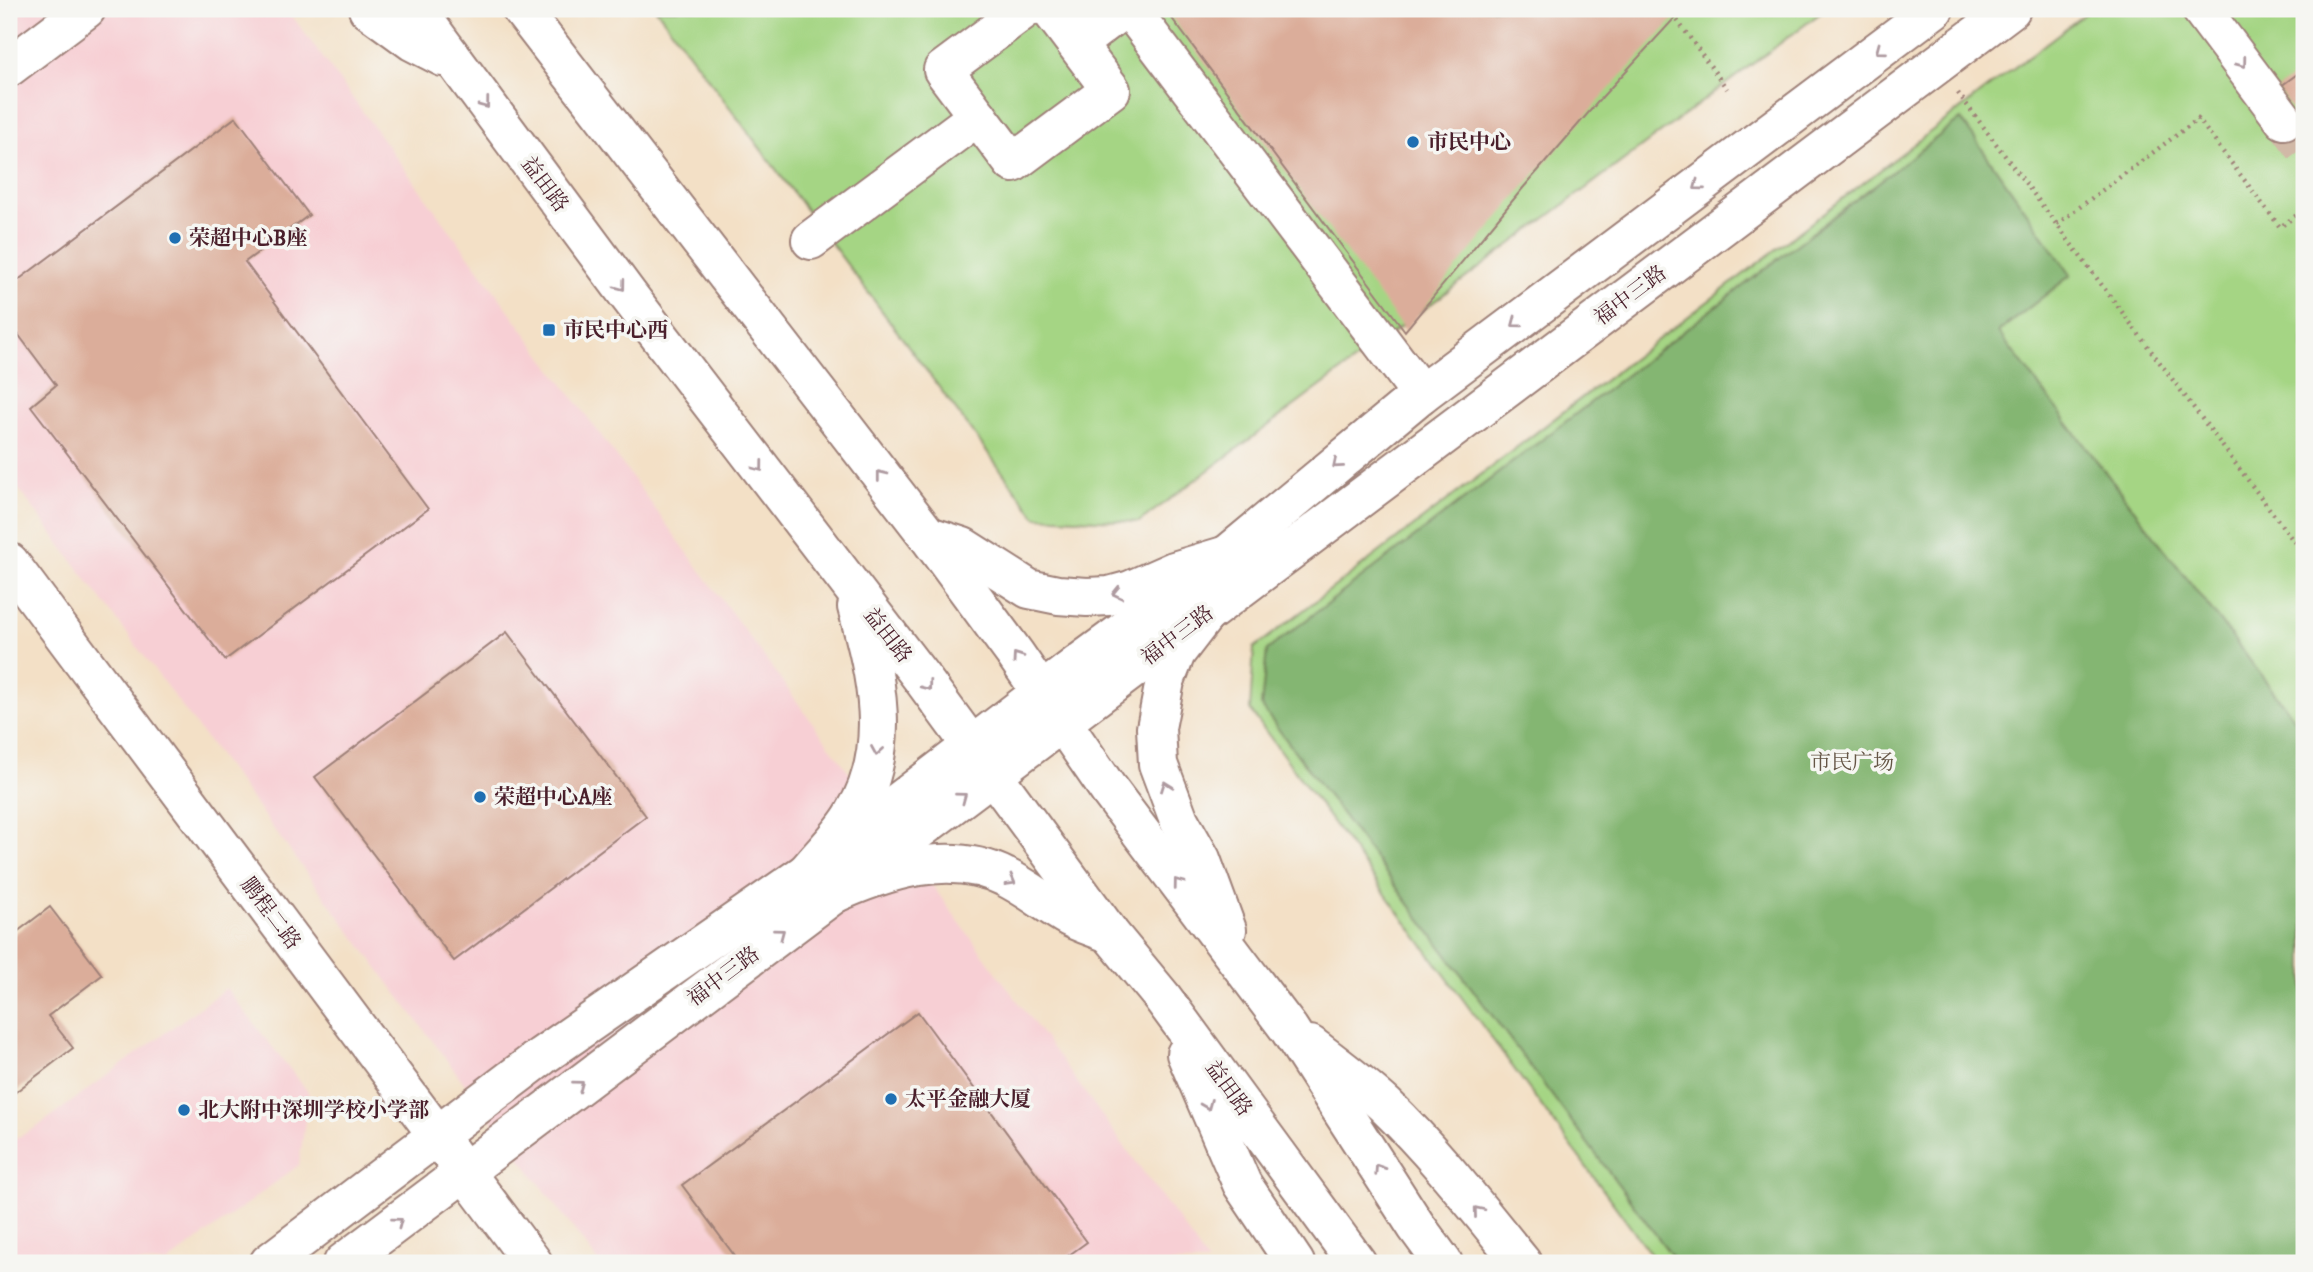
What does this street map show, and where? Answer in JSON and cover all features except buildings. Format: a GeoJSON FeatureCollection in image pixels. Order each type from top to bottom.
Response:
{"type":"FeatureCollection","features":[{"type":"Feature","properties":{"kind":"street"},"geometry":{"type":"LineString","coordinates":[[9,67],[86,9]]}},
{"type":"Feature","properties":{"kind":"street"},"geometry":{"type":"LineString","coordinates":[[40,44],[101,9]]}},
{"type":"Feature","properties":{"kind":"street"},"geometry":{"type":"LineString","coordinates":[[368,9],[412,41],[455,63]]}},
{"type":"Feature","properties":{"kind":"street","name":"益田路"},"geometry":{"type":"LineString","coordinates":[[416,9],[1110,934],[1162,997],[1357,1263]]}},
{"type":"Feature","properties":{"kind":"street"},"geometry":{"type":"LineString","coordinates":[[521,9],[928,536],[1108,789],[1289,1029],[1416,1226],[1443,1263]]}},
{"type":"Feature","properties":{"kind":"street"},"geometry":{"type":"LineString","coordinates":[[1025,9],[943,70],[1013,163],[1111,90],[1050,9]]}},
{"type":"Feature","properties":{"kind":"street"},"geometry":{"type":"LineString","coordinates":[[1077,44],[1123,9]]}},
{"type":"Feature","properties":{"kind":"street"},"geometry":{"type":"LineString","coordinates":[[1130,9],[1421,394]]}},
{"type":"Feature","properties":{"kind":"street","name":"福中三路"},"geometry":{"type":"LineString","coordinates":[[343,1263],[465,1172],[818,884],[1051,707],[1227,555],[1421,394],[1934,9]]}},
{"type":"Feature","properties":{"kind":"street","name":"福中三路"},"geometry":{"type":"LineString","coordinates":[[1051,707],[1206,614],[2011,9]]}},
{"type":"Feature","properties":{"kind":"street"},"geometry":{"type":"LineString","coordinates":[[2201,9],[2284,120]]}},
{"type":"Feature","properties":{"kind":"street"},"geometry":{"type":"LineString","coordinates":[[811,240],[978,116]]}},
{"type":"Feature","properties":{"kind":"street"},"geometry":{"type":"LineString","coordinates":[[928,536],[963,547],[1029,589],[1087,597],[1109,596],[1131,590],[1174,571],[1227,555]]}},
{"type":"Feature","properties":{"kind":"street","name":"鹏程二路"},"geometry":{"type":"LineString","coordinates":[[9,562],[533,1263]]}},
{"type":"Feature","properties":{"kind":"street"},"geometry":{"type":"LineString","coordinates":[[818,884],[868,789],[879,736],[875,683],[851,588]]}},
{"type":"Feature","properties":{"kind":"street"},"geometry":{"type":"LineString","coordinates":[[1206,614],[1176,653],[1165,681],[1156,728],[1158,764],[1180,820],[1211,883],[1237,962]]}},
{"type":"Feature","properties":{"kind":"street"},"geometry":{"type":"LineString","coordinates":[[818,884],[869,878],[921,865],[970,865],[1003,876],[1067,916],[1110,934]]}},
{"type":"Feature","properties":{"kind":"street","name":"福中三路"},"geometry":{"type":"LineString","coordinates":[[269,1263],[542,1056],[818,884]]}},
{"type":"Feature","properties":{"kind":"street"},"geometry":{"type":"LineString","coordinates":[[1162,997],[1242,1184],[1295,1263]]}},
{"type":"Feature","properties":{"kind":"street"},"geometry":{"type":"LineString","coordinates":[[1289,1029],[1353,1078],[1425,1146],[1522,1263]]}},
{"type":"Feature","properties":{"kind":"path"},"geometry":{"type":"LineString","coordinates":[[1669,9],[1727,89]]}},
{"type":"Feature","properties":{"kind":"path"},"geometry":{"type":"LineString","coordinates":[[1955,90],[2304,555]]}},
{"type":"Feature","properties":{"kind":"path"},"geometry":{"type":"LineString","coordinates":[[2057,224],[2198,119],[2280,227],[2304,209]]}},
{"type":"Feature","properties":{"kind":"shaded area"},"geometry":{"type":"Polygon","coordinates":[[[9,9],[287,9],[1208,1263],[599,1263],[9,476],[9,9]]]}},
{"type":"Feature","properties":{"kind":"shaded area","name":"北大附中深圳学校小学部"},"geometry":{"type":"Polygon","coordinates":[[[226,988],[309,1093],[299,1165],[167,1263],[9,1263],[9,1142],[37,1127],[226,988]]]}},
{"type":"Feature","properties":{"kind":"green space"},"geometry":{"type":"Polygon","coordinates":[[[656,9],[1826,9],[1139,522],[1036,517],[656,9]]]}},
{"type":"Feature","properties":{"kind":"green space","name":"市民广场"},"geometry":{"type":"Polygon","coordinates":[[[2091,9],[2304,9],[2304,1263],[1657,1263],[1250,710],[1254,648],[2091,9]]]}},
{"type":"Feature","properties":{"kind":"green space","name":"市民广场"},"geometry":{"type":"Polygon","coordinates":[[[1961,119],[2071,275],[1998,332],[2304,731],[2304,1263],[1677,1263],[1261,706],[1267,650],[1961,119]]]}},
{"type":"Feature","properties":{"kind":"tunnel"},"geometry":{"type":"LineString","coordinates":[[2284,120],[2304,147]]}},
{"type":"Feature","properties":{"kind":"place","name":"市民中心"},"geometry":{"type":"Point","coordinates":[1413,142]}},
{"type":"Feature","properties":{"kind":"place","name":"荣超中心B座"},"geometry":{"type":"Point","coordinates":[175,238]}},
{"type":"Feature","properties":{"kind":"place","name":"市民中心西"},"geometry":{"type":"Point","coordinates":[549,330]}},
{"type":"Feature","properties":{"kind":"place","name":"荣超中心A座"},"geometry":{"type":"Point","coordinates":[480,797]}},
{"type":"Feature","properties":{"kind":"place","name":"太平金融大厦"},"geometry":{"type":"Point","coordinates":[891,1099]}},
{"type":"Feature","properties":{"kind":"place","name":"北大附中深圳学校小学部"},"geometry":{"type":"Point","coordinates":[184,1110]}}]}
